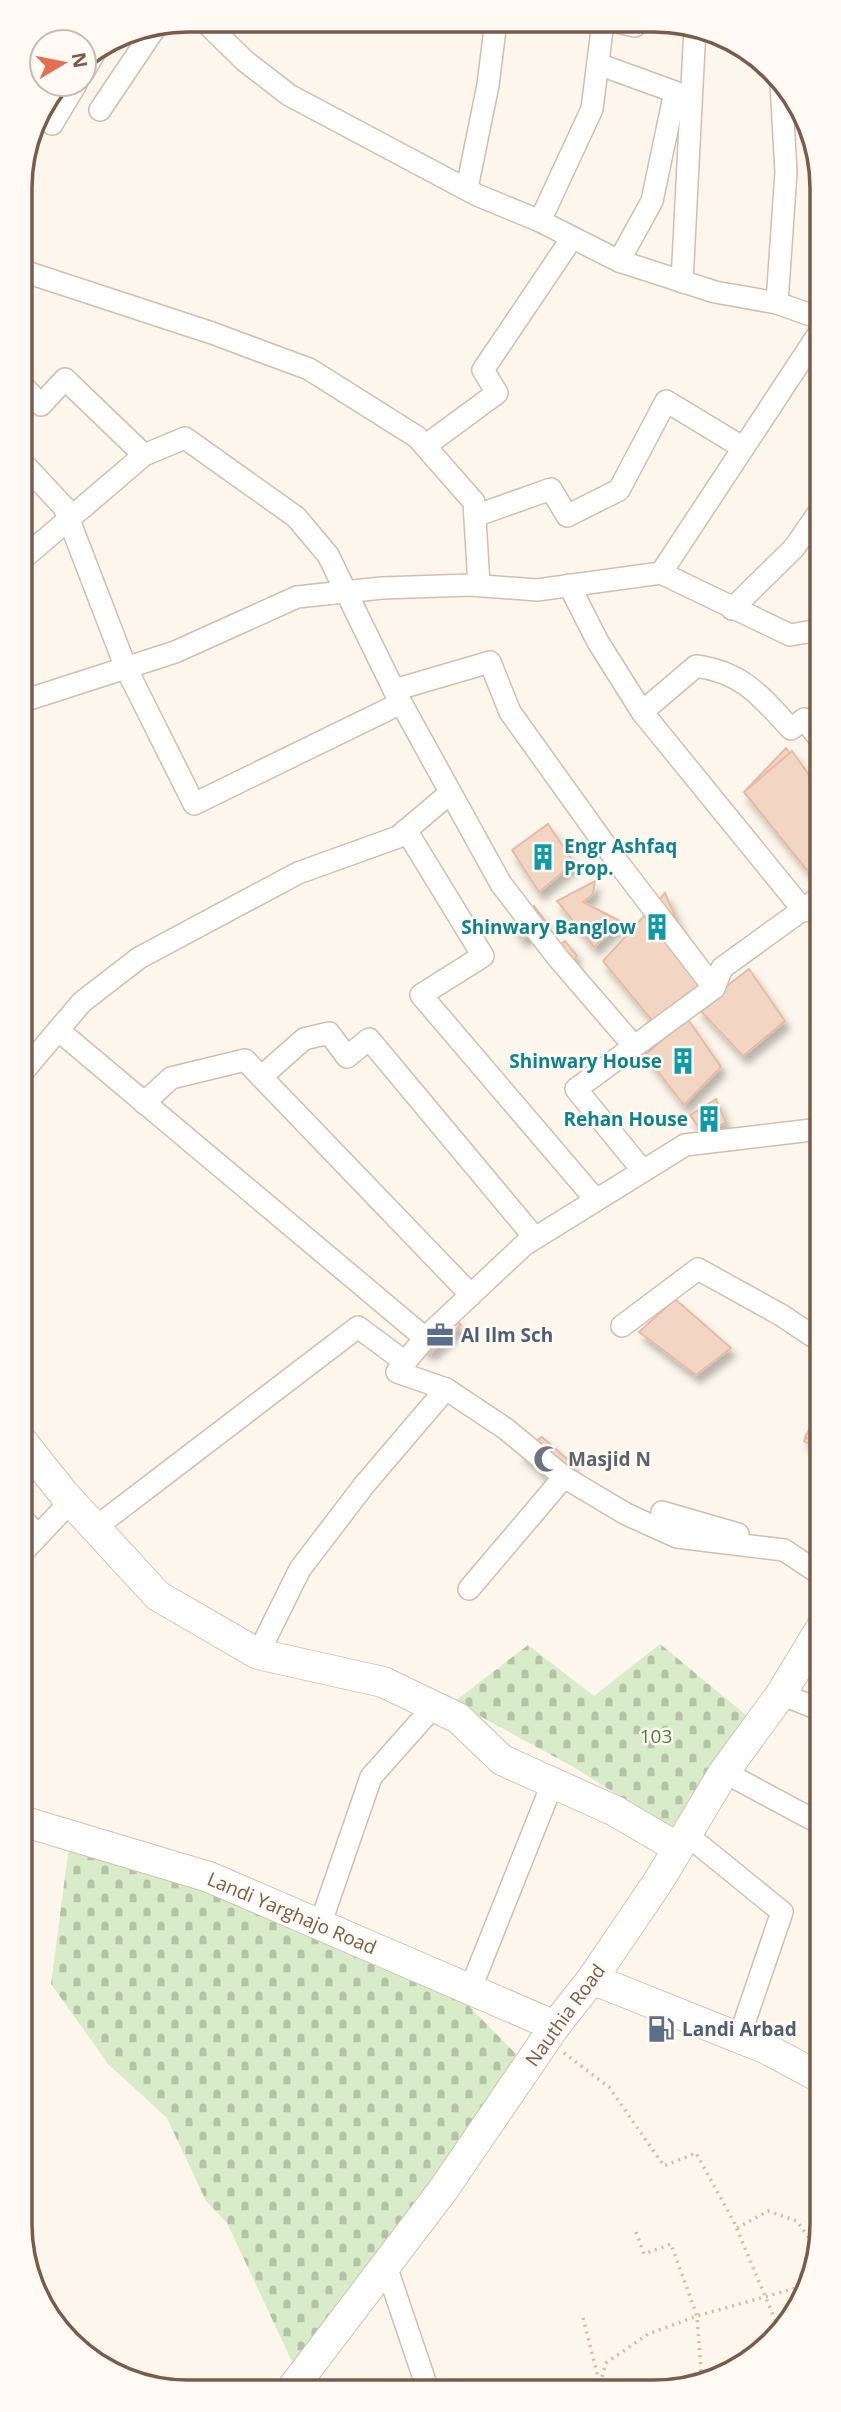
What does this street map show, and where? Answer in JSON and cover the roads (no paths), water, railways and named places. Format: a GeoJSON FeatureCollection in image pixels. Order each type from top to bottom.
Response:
{"type":"FeatureCollection","features":[{"type":"Feature","properties":{"kind":"street"},"geometry":{"type":"LineString","coordinates":[[215,32],[245,61],[289,95],[467,188],[619,261],[715,292],[777,303],[810,315]]}},
{"type":"Feature","properties":{"kind":"street"},"geometry":{"type":"LineString","coordinates":[[467,188],[488,85],[495,32]]}},
{"type":"Feature","properties":{"kind":"street"},"geometry":{"type":"LineString","coordinates":[[540,221],[592,109],[602,32]]}},
{"type":"Feature","properties":{"kind":"street"},"geometry":{"type":"LineString","coordinates":[[100,110],[149,37]]}},
{"type":"Feature","properties":{"kind":"street"},"geometry":{"type":"LineString","coordinates":[[682,282],[694,37]]}},
{"type":"Feature","properties":{"kind":"street"},"geometry":{"type":"LineString","coordinates":[[597,64],[675,92],[652,201],[619,261]]}},
{"type":"Feature","properties":{"kind":"street"},"geometry":{"type":"LineString","coordinates":[[52,124],[68,98]]}},
{"type":"Feature","properties":{"kind":"street"},"geometry":{"type":"LineString","coordinates":[[777,303],[786,172],[782,99]]}},
{"type":"Feature","properties":{"kind":"street"},"geometry":{"type":"LineString","coordinates":[[425,446],[497,393],[483,370],[572,238]]}},
{"type":"Feature","properties":{"kind":"street"},"geometry":{"type":"LineString","coordinates":[[32,274],[212,333],[309,369],[417,437],[474,502],[479,585]]}},
{"type":"Feature","properties":{"kind":"street"},"geometry":{"type":"LineString","coordinates":[[661,573],[810,347]]}},
{"type":"Feature","properties":{"kind":"street"},"geometry":{"type":"LineString","coordinates":[[32,396],[41,405],[65,379],[145,455]]}},
{"type":"Feature","properties":{"kind":"street"},"geometry":{"type":"LineString","coordinates":[[475,516],[551,489],[567,516],[619,490],[666,401],[743,447]]}},
{"type":"Feature","properties":{"kind":"street"},"geometry":{"type":"LineString","coordinates":[[32,551],[145,455],[185,438],[296,517],[328,555],[397,697],[501,884],[558,958],[633,1045]]}},
{"type":"Feature","properties":{"kind":"street"},"geometry":{"type":"LineString","coordinates":[[32,473],[64,507],[126,668],[194,804],[397,697],[490,662],[510,712],[616,860],[714,988]]}},
{"type":"Feature","properties":{"kind":"street"},"geometry":{"type":"LineString","coordinates":[[733,609],[794,548],[810,525]]}},
{"type":"Feature","properties":{"kind":"street"},"geometry":{"type":"LineString","coordinates":[[32,698],[175,652],[297,597],[346,592],[479,585],[537,590],[661,573],[790,635],[810,632]]}},
{"type":"Feature","properties":{"kind":"street"},"geometry":{"type":"LineString","coordinates":[[569,585],[598,642],[642,712],[810,901]]}},
{"type":"Feature","properties":{"kind":"street"},"geometry":{"type":"LineString","coordinates":[[642,712],[696,666],[722,670],[757,691],[791,729],[804,719],[810,726]]}},
{"type":"Feature","properties":{"kind":"street"},"geometry":{"type":"LineString","coordinates":[[32,1061],[82,1002],[139,958],[298,873],[398,836],[449,794]]}},
{"type":"Feature","properties":{"kind":"street"},"geometry":{"type":"LineString","coordinates":[[406,830],[483,956],[421,995],[596,1200]]}},
{"type":"Feature","properties":{"kind":"street"},"geometry":{"type":"LineString","coordinates":[[643,1171],[576,1089],[714,988],[722,968],[810,906]]}},
{"type":"Feature","properties":{"kind":"street"},"geometry":{"type":"LineString","coordinates":[[58,1030],[425,1338]]}},
{"type":"Feature","properties":{"kind":"street"},"geometry":{"type":"LineString","coordinates":[[261,1077],[304,1039],[329,1033],[347,1056],[369,1039],[535,1238]]}},
{"type":"Feature","properties":{"kind":"street"},"geometry":{"type":"LineString","coordinates":[[144,1102],[171,1078],[245,1060],[471,1295]]}},
{"type":"Feature","properties":{"kind":"street"},"geometry":{"type":"LineString","coordinates":[[809,1567],[784,1550],[677,1537],[626,1514],[564,1477],[506,1429],[446,1389],[397,1372],[425,1338],[535,1238],[685,1145],[810,1130]]}},
{"type":"Feature","properties":{"kind":"street"},"geometry":{"type":"LineString","coordinates":[[622,1326],[698,1269],[809,1334]]}},
{"type":"Feature","properties":{"kind":"street"},"geometry":{"type":"LineString","coordinates":[[96,1527],[358,1327],[405,1362]]}},
{"type":"Feature","properties":{"kind":"street"},"geometry":{"type":"LineString","coordinates":[[258,1654],[300,1569],[365,1484],[446,1389]]}},
{"type":"Feature","properties":{"kind":"street"},"geometry":{"type":"LineString","coordinates":[[32,1453],[71,1501],[159,1596],[258,1654],[383,1682],[458,1718],[502,1760],[682,1841],[782,1912],[739,2038]]}},
{"type":"Feature","properties":{"kind":"street"},"geometry":{"type":"LineString","coordinates":[[469,1589],[564,1477]]}},
{"type":"Feature","properties":{"kind":"street"},"geometry":{"type":"LineString","coordinates":[[32,1542],[71,1501]]}},
{"type":"Feature","properties":{"kind":"street"},"geometry":{"type":"LineString","coordinates":[[662,1512],[809,1555]]}},
{"type":"Feature","properties":{"kind":"street"},"geometry":{"type":"LineString","coordinates":[[32,1529],[38,1535]]}},
{"type":"Feature","properties":{"kind":"street","name":"Nauthia Road"},"geometry":{"type":"LineString","coordinates":[[299,2380],[443,2190],[550,2032],[592,1979],[724,1772],[781,1694],[809,1647]]}},
{"type":"Feature","properties":{"kind":"street"},"geometry":{"type":"LineString","coordinates":[[781,1694],[809,1705]]}},
{"type":"Feature","properties":{"kind":"street"},"geometry":{"type":"LineString","coordinates":[[320,1925],[371,1777],[434,1706]]}},
{"type":"Feature","properties":{"kind":"street"},"geometry":{"type":"LineString","coordinates":[[724,1772],[809,1818]]}},
{"type":"Feature","properties":{"kind":"street"},"geometry":{"type":"LineString","coordinates":[[470,1990],[553,1782]]}},
{"type":"Feature","properties":{"kind":"street","name":"Landi Yarghajo Road"},"geometry":{"type":"LineString","coordinates":[[32,1824],[209,1877],[470,1990],[550,2032]]}},
{"type":"Feature","properties":{"kind":"street"},"geometry":{"type":"LineString","coordinates":[[592,1979],[739,2038],[809,2071]]}},
{"type":"Feature","properties":{"kind":"street"},"geometry":{"type":"LineString","coordinates":[[386,2266],[425,2380]]}},
{"type":"Feature","properties":{"kind":"place","name":"Engr Ashfaq Prop."},"geometry":{"type":"Point","coordinates":[543,857]}},
{"type":"Feature","properties":{"kind":"place","name":"Shinwary Banglow"},"geometry":{"type":"Point","coordinates":[657,927]}},
{"type":"Feature","properties":{"kind":"place","name":"Shinwary House"},"geometry":{"type":"Point","coordinates":[683,1061]}},
{"type":"Feature","properties":{"kind":"place","name":"Rehan House"},"geometry":{"type":"Point","coordinates":[709,1119]}},
{"type":"Feature","properties":{"kind":"place","name":"Al Ilm Sch"},"geometry":{"type":"Point","coordinates":[440,1335]}},
{"type":"Feature","properties":{"kind":"place","name":"Masjid N"},"geometry":{"type":"Point","coordinates":[547,1459]}},
{"type":"Feature","properties":{"kind":"place","name":"Landi Arbad"},"geometry":{"type":"Point","coordinates":[661,2029]}},
{"type":"Feature","properties":{"kind":"park label","name":"103"},"geometry":{"type":"Point","coordinates":[656,1736]}}]}
